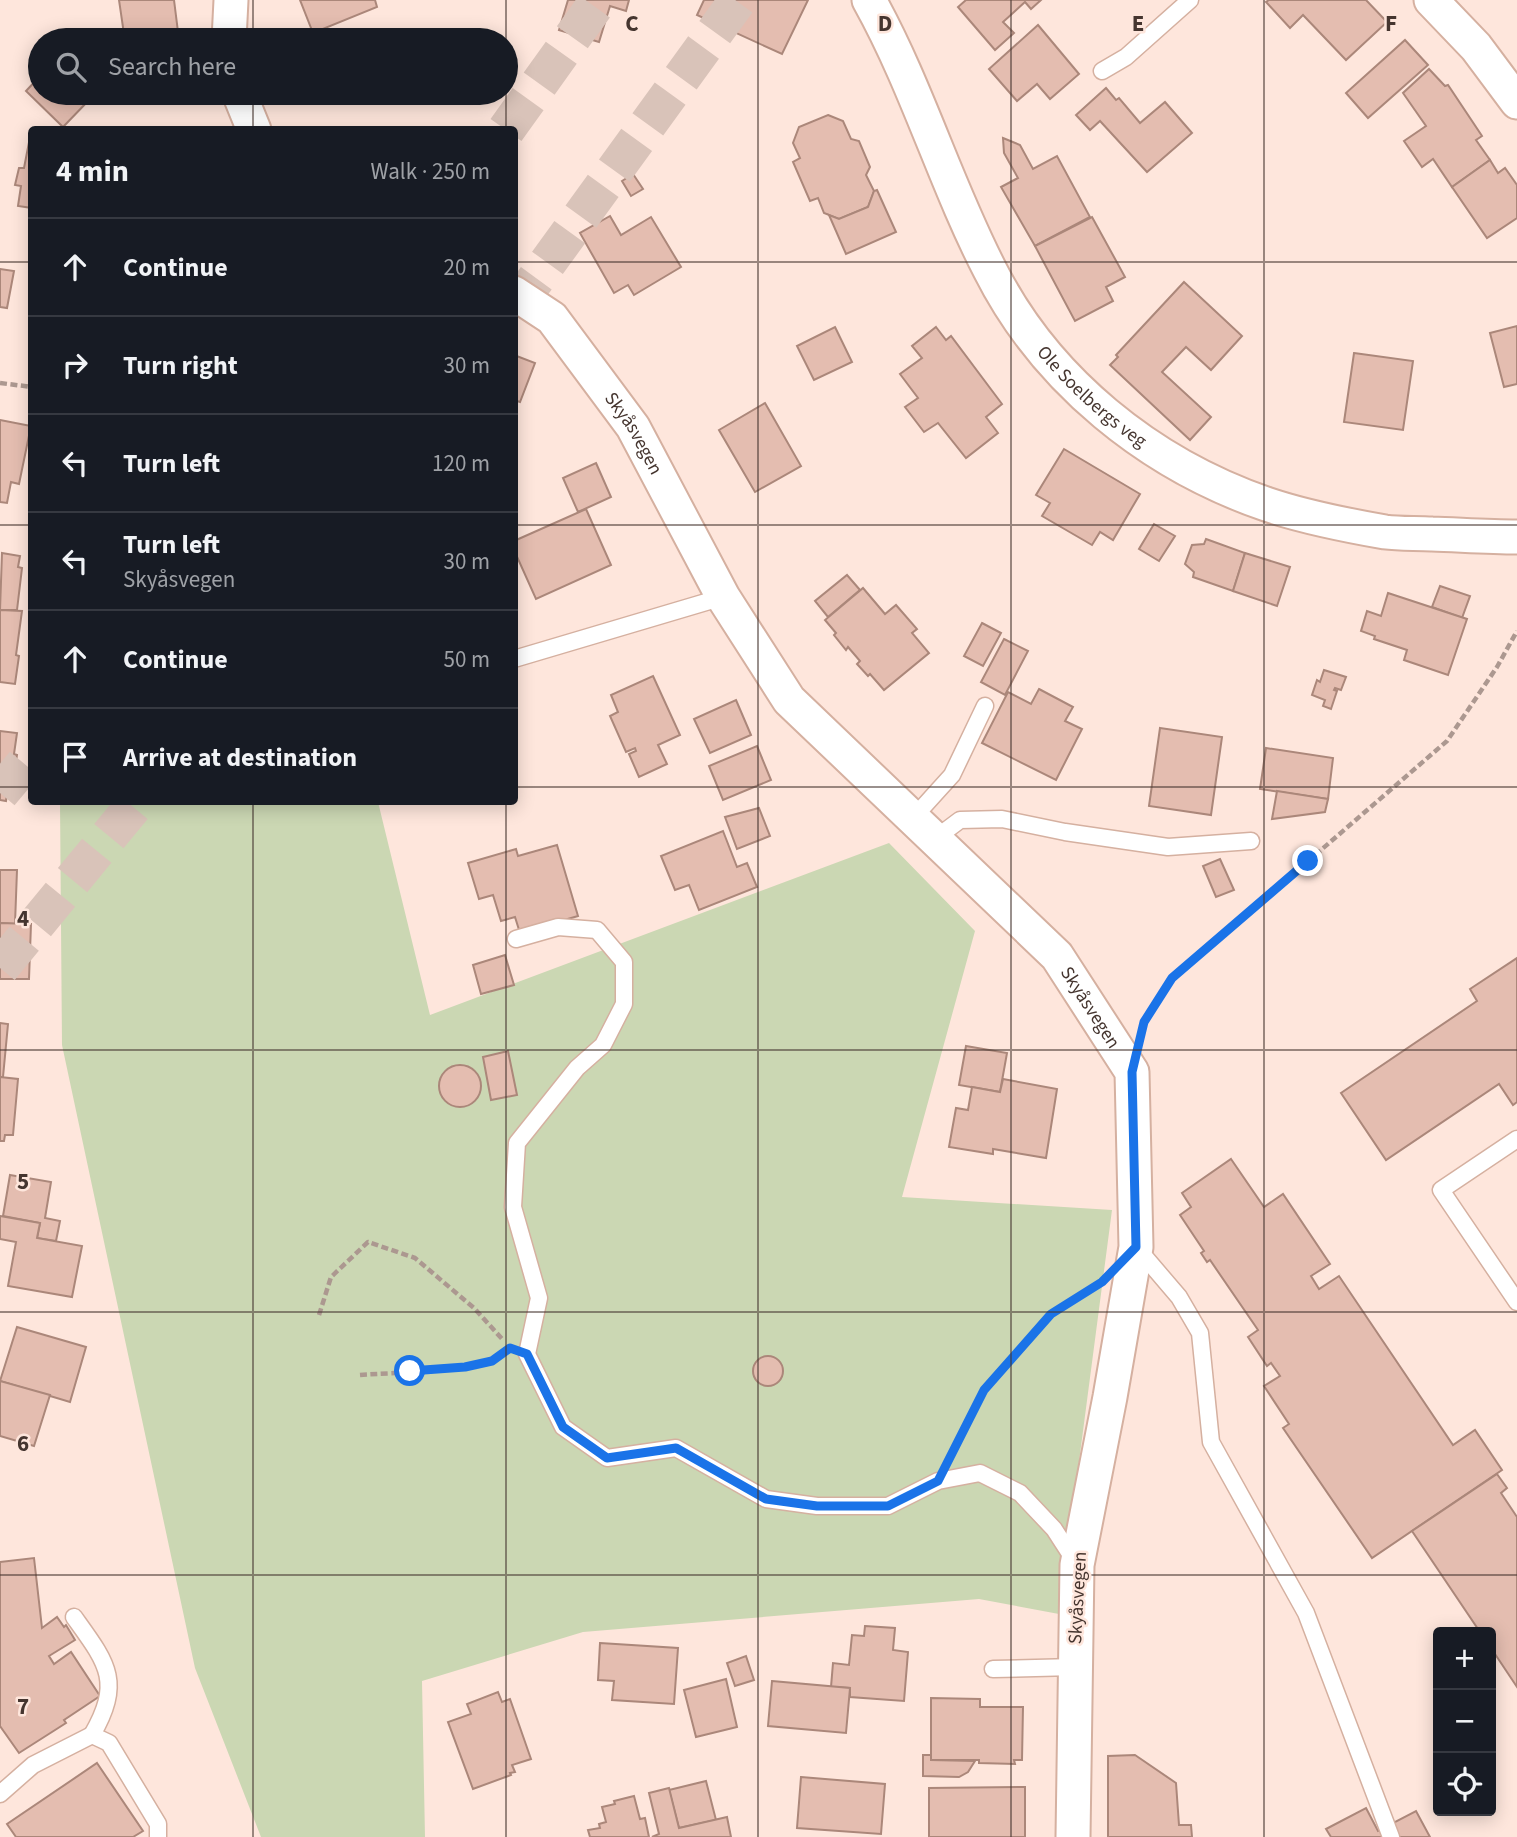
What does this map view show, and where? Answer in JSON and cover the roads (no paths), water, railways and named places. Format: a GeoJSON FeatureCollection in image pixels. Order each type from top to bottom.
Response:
{"type":"FeatureCollection","features":[{"type":"Feature","properties":{"kind":"street"},"geometry":{"type":"LineString","coordinates":[[230,28],[231,0]]}},
{"type":"Feature","properties":{"kind":"street","name":"Ole Soelbergs veg"},"geometry":{"type":"LineString","coordinates":[[869,0],[886,31],[942,167],[990,272],[1020,320],[1061,373],[1105,415],[1150,447],[1207,479],[1266,504],[1388,532],[1517,537]]}},
{"type":"Feature","properties":{"kind":"street"},"geometry":{"type":"LineString","coordinates":[[1431,0],[1476,47],[1517,102]]}},
{"type":"Feature","properties":{"kind":"street"},"geometry":{"type":"LineString","coordinates":[[244,105],[252,126]]}},
{"type":"Feature","properties":{"kind":"street","name":"Skyåsvegen"},"geometry":{"type":"LineString","coordinates":[[518,296],[552,318],[633,427],[723,597],[789,700],[1057,956],[1132,1072],[1136,1247],[1077,1564],[1073,1837]]}},
{"type":"Feature","properties":{"kind":"lane"},"geometry":{"type":"LineString","coordinates":[[1102,71],[1126,57],[1190,0]]}},
{"type":"Feature","properties":{"kind":"lane"},"geometry":{"type":"LineString","coordinates":[[518,658],[723,597]]}},
{"type":"Feature","properties":{"kind":"lane"},"geometry":{"type":"LineString","coordinates":[[925,828],[985,706]]}},
{"type":"Feature","properties":{"kind":"lane"},"geometry":{"type":"LineString","coordinates":[[925,828],[960,820],[1002,819],[1065,832],[1168,847],[1251,841]]}},
{"type":"Feature","properties":{"kind":"lane"},"geometry":{"type":"LineString","coordinates":[[516,940],[558,927],[597,930],[624,962],[624,1004],[603,1045],[577,1068],[517,1143],[513,1207],[539,1298],[527,1354],[563,1427],[607,1458],[676,1448],[766,1499],[817,1506],[888,1506],[938,1481],[979,1473],[1020,1493],[1054,1529],[1077,1564]]}},
{"type":"Feature","properties":{"kind":"lane"},"geometry":{"type":"LineString","coordinates":[[1517,1139],[1441,1190],[1517,1302]]}},
{"type":"Feature","properties":{"kind":"lane"},"geometry":{"type":"LineString","coordinates":[[1136,1247],[1179,1297],[1200,1333],[1211,1442],[1306,1613],[1391,1837]]}},
{"type":"Feature","properties":{"kind":"lane"},"geometry":{"type":"LineString","coordinates":[[0,1794],[33,1765],[92,1735],[105,1712],[110,1690],[102,1656],[74,1617]]}},
{"type":"Feature","properties":{"kind":"lane"},"geometry":{"type":"LineString","coordinates":[[993,1669],[1075,1667]]}},
{"type":"Feature","properties":{"kind":"lane"},"geometry":{"type":"LineString","coordinates":[[92,1735],[109,1743],[158,1824],[158,1837]]}},
{"type":"Feature","properties":{"kind":"tunnel"},"geometry":{"type":"LineString","coordinates":[[509,126],[599,0]]}},
{"type":"Feature","properties":{"kind":"tunnel"},"geometry":{"type":"LineString","coordinates":[[518,303],[738,0]]}},
{"type":"Feature","properties":{"kind":"tunnel"},"geometry":{"type":"LineString","coordinates":[[0,793],[28,760]]}},
{"type":"Feature","properties":{"kind":"tunnel"},"geometry":{"type":"LineString","coordinates":[[0,968],[135,805]]}}]}
